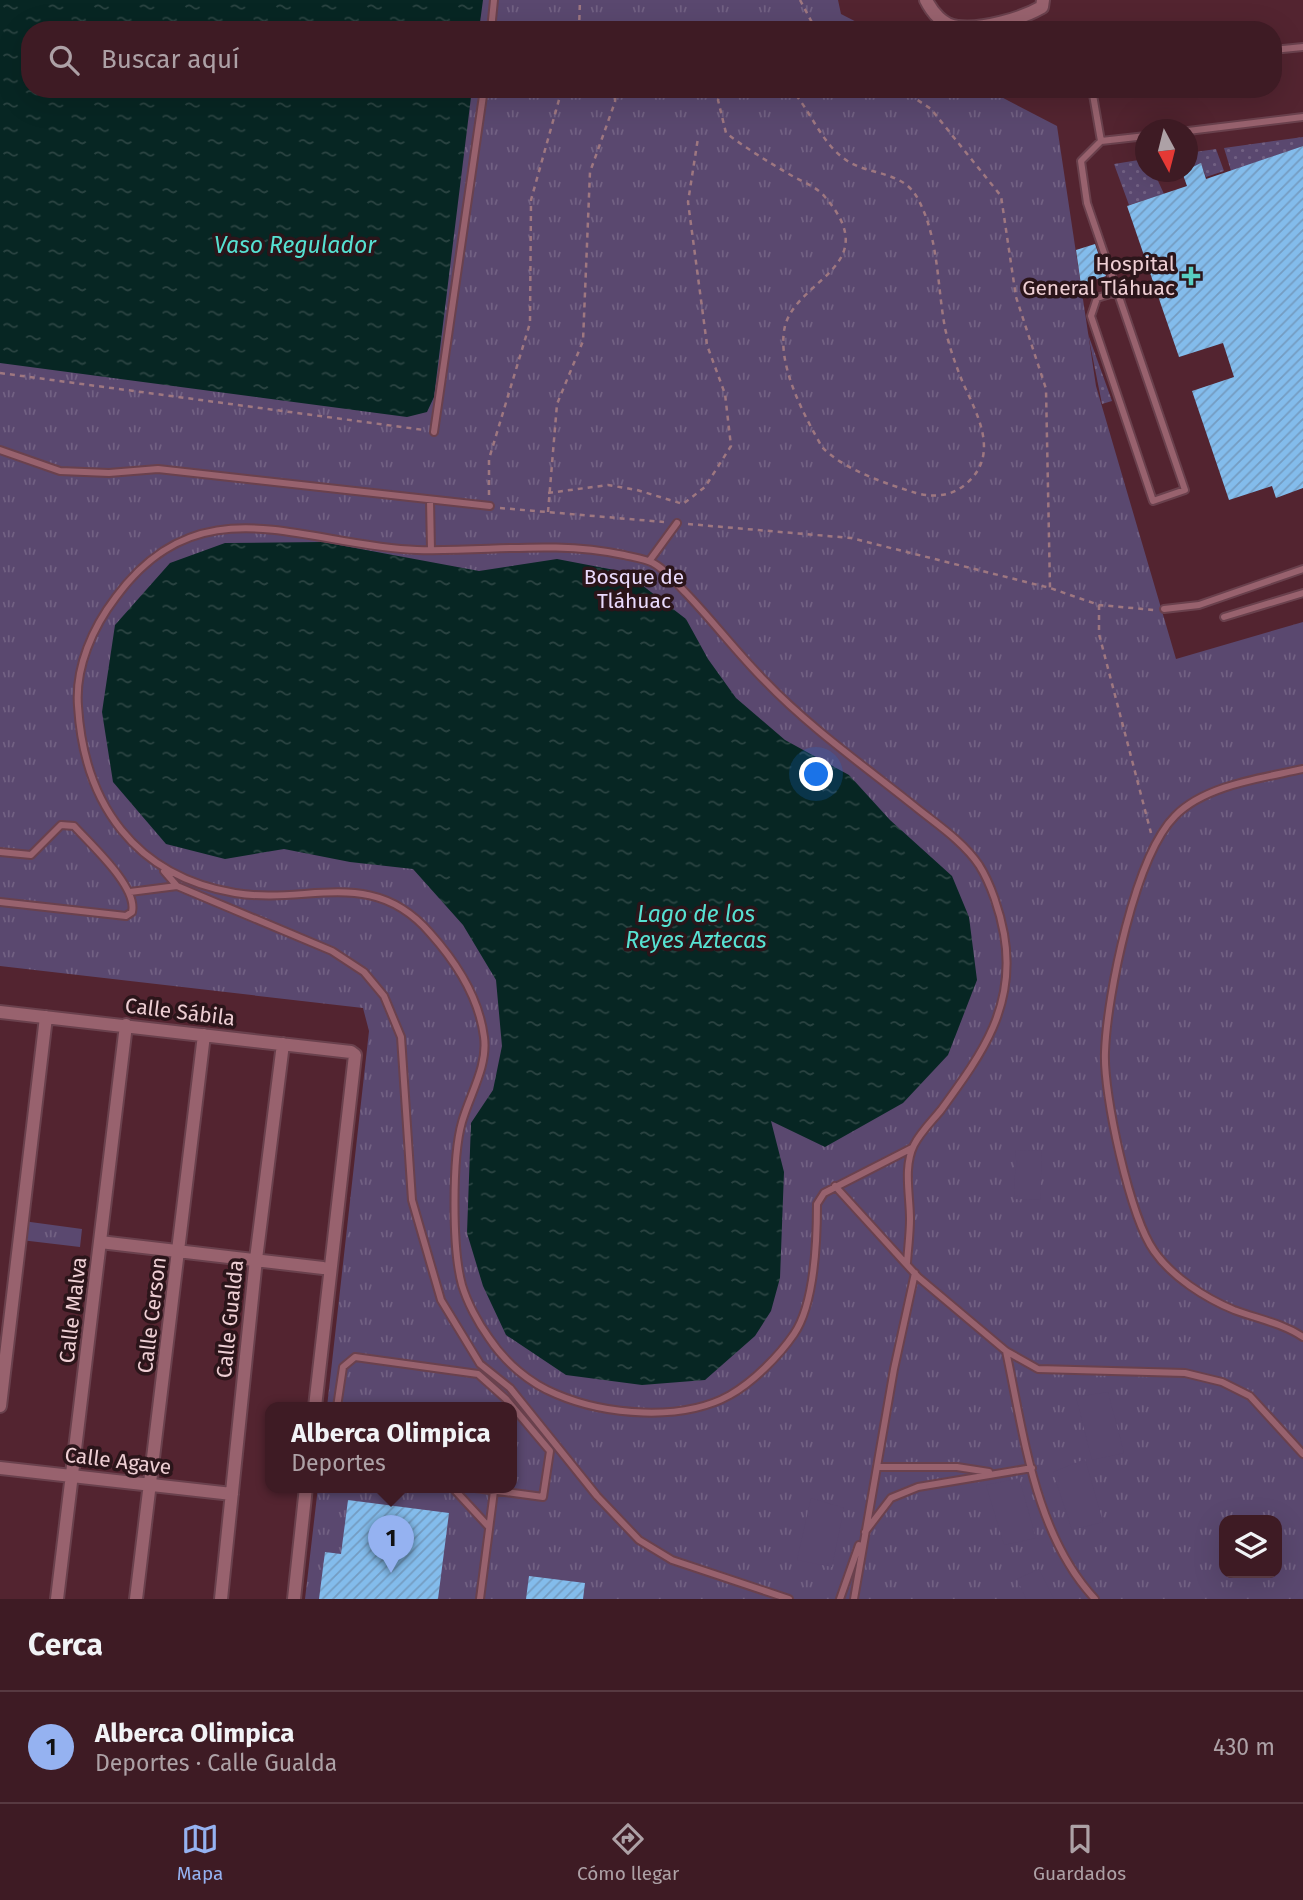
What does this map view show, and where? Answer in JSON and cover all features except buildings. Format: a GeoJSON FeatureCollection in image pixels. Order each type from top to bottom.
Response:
{"type":"FeatureCollection","features":[{"type":"Feature","properties":{"kind":"street"},"geometry":{"type":"LineString","coordinates":[[926,0],[934,15],[945,21]]}},
{"type":"Feature","properties":{"kind":"street"},"geometry":{"type":"LineString","coordinates":[[1005,21],[1021,19],[1042,7],[1044,0]]}},
{"type":"Feature","properties":{"kind":"street","name":"Calle Sábila"},"geometry":{"type":"LineString","coordinates":[[0,1012],[351,1052],[355,1055],[316,1402]]}},
{"type":"Feature","properties":{"kind":"street"},"geometry":{"type":"LineString","coordinates":[[0,1406],[46,1017]]}},
{"type":"Feature","properties":{"kind":"street","name":"Calle Malva"},"geometry":{"type":"LineString","coordinates":[[57,1599],[126,1025]]}},
{"type":"Feature","properties":{"kind":"street","name":"Calle Cerson"},"geometry":{"type":"LineString","coordinates":[[136,1599],[204,1035]]}},
{"type":"Feature","properties":{"kind":"street","name":"Calle Gualda"},"geometry":{"type":"LineString","coordinates":[[221,1599],[256,1259],[283,1044]]}},
{"type":"Feature","properties":{"kind":"street"},"geometry":{"type":"LineString","coordinates":[[100,1242],[323,1268]]}},
{"type":"Feature","properties":{"kind":"street","name":"Calle Agave"},"geometry":{"type":"LineString","coordinates":[[0,1468],[73,1474],[232,1494]]}},
{"type":"Feature","properties":{"kind":"street"},"geometry":{"type":"LineString","coordinates":[[294,1599],[305,1493]]}},
{"type":"Feature","properties":{"kind":"lane"},"geometry":{"type":"LineString","coordinates":[[492,21],[494,0]]}},
{"type":"Feature","properties":{"kind":"lane"},"geometry":{"type":"LineString","coordinates":[[1282,49],[1303,47]]}},
{"type":"Feature","properties":{"kind":"lane"},"geometry":{"type":"LineString","coordinates":[[434,432],[483,98]]}},
{"type":"Feature","properties":{"kind":"lane"},"geometry":{"type":"LineString","coordinates":[[1094,98],[1101,141]]}},
{"type":"Feature","properties":{"kind":"lane"},"geometry":{"type":"LineString","coordinates":[[1198,130],[1303,117]]}},
{"type":"Feature","properties":{"kind":"lane"},"geometry":{"type":"LineString","coordinates":[[1117,292],[1097,298],[1091,316],[1153,501],[1185,491],[1087,203],[1081,162],[1101,141],[1135,137]]}},
{"type":"Feature","properties":{"kind":"lane"},"geometry":{"type":"LineString","coordinates":[[0,450],[60,471],[109,473],[158,469],[490,506]]}},
{"type":"Feature","properties":{"kind":"lane"},"geometry":{"type":"LineString","coordinates":[[430,500],[431,550]]}},
{"type":"Feature","properties":{"kind":"lane"},"geometry":{"type":"LineString","coordinates":[[650,560],[677,523]]}},
{"type":"Feature","properties":{"kind":"lane"},"geometry":{"type":"LineString","coordinates":[[789,1599],[672,1560],[639,1540],[597,1496],[510,1388],[480,1364],[441,1300],[412,1200],[401,1037],[384,996],[364,972],[332,951],[177,886],[163,870],[130,842],[104,806],[86,762],[77,700],[81,668],[97,623],[124,586],[154,555],[217,528],[275,528],[412,550],[486,551],[540,545],[598,550],[650,560],[720,628],[764,680],[811,723],[952,836],[978,863],[993,895],[1005,937],[1006,976],[998,1016],[983,1052],[912,1148],[908,1168],[910,1220],[907,1263]]}},
{"type":"Feature","properties":{"kind":"lane"},"geometry":{"type":"LineString","coordinates":[[1164,609],[1199,605],[1303,569]]}},
{"type":"Feature","properties":{"kind":"lane"},"geometry":{"type":"LineString","coordinates":[[1224,617],[1303,593]]}},
{"type":"Feature","properties":{"kind":"lane"},"geometry":{"type":"LineString","coordinates":[[1303,769],[1255,779],[1204,796],[1175,815],[1155,846],[1127,920],[1111,996],[1104,1053],[1110,1099],[1131,1193],[1142,1230],[1153,1250],[1172,1273],[1231,1309],[1288,1327],[1303,1336]]}},
{"type":"Feature","properties":{"kind":"lane"},"geometry":{"type":"LineString","coordinates":[[0,852],[32,855],[61,825],[74,826],[130,892],[134,904],[132,912],[126,916],[0,902]]}},
{"type":"Feature","properties":{"kind":"lane"},"geometry":{"type":"LineString","coordinates":[[163,870],[235,892],[360,892],[384,897],[406,909],[424,925],[461,974],[473,996],[485,1043],[481,1071],[461,1124],[456,1154],[458,1261],[463,1289],[488,1337],[519,1372],[552,1393],[592,1405],[632,1410],[677,1411],[728,1396],[757,1375],[797,1331],[811,1284],[817,1204],[835,1186],[912,1148]]}},
{"type":"Feature","properties":{"kind":"lane"},"geometry":{"type":"LineString","coordinates":[[130,892],[177,886]]}},
{"type":"Feature","properties":{"kind":"lane"},"geometry":{"type":"LineString","coordinates":[[835,1186],[915,1273],[1006,1352],[1038,1369],[1185,1373],[1222,1382],[1250,1396],[1303,1454]]}},
{"type":"Feature","properties":{"kind":"lane"},"geometry":{"type":"LineString","coordinates":[[854,1599],[862,1537],[878,1467],[896,1356],[915,1273]]}},
{"type":"Feature","properties":{"kind":"lane"},"geometry":{"type":"LineString","coordinates":[[1006,1352],[1031,1468],[1058,1547],[1076,1578],[1096,1599]]}},
{"type":"Feature","properties":{"kind":"lane"},"geometry":{"type":"LineString","coordinates":[[338,1402],[343,1367],[355,1357],[478,1374],[509,1402]]}},
{"type":"Feature","properties":{"kind":"lane"},"geometry":{"type":"LineString","coordinates":[[510,1388],[519,1372]]}},
{"type":"Feature","properties":{"kind":"lane"},"geometry":{"type":"LineString","coordinates":[[510,1493],[543,1497],[550,1451],[517,1411]]}},
{"type":"Feature","properties":{"kind":"lane"},"geometry":{"type":"LineString","coordinates":[[878,1467],[957,1466],[994,1473]]}},
{"type":"Feature","properties":{"kind":"lane"},"geometry":{"type":"LineString","coordinates":[[841,1599],[862,1537],[891,1499],[918,1487],[1031,1468]]}},
{"type":"Feature","properties":{"kind":"lane"},"geometry":{"type":"LineString","coordinates":[[457,1493],[488,1527]]}},
{"type":"Feature","properties":{"kind":"lane"},"geometry":{"type":"LineString","coordinates":[[480,1599],[494,1493]]}},
{"type":"Feature","properties":{"kind":"path"},"geometry":{"type":"LineString","coordinates":[[579,21],[580,0]]}},
{"type":"Feature","properties":{"kind":"path"},"geometry":{"type":"LineString","coordinates":[[800,0],[811,21]]}},
{"type":"Feature","properties":{"kind":"path"},"geometry":{"type":"LineString","coordinates":[[559,98],[531,200],[530,323],[489,459],[490,506],[851,538],[1050,588],[1100,605],[1136,610],[1164,609]]}},
{"type":"Feature","properties":{"kind":"path"},"geometry":{"type":"LineString","coordinates":[[548,512],[557,404],[583,341],[590,172],[615,98]]}},
{"type":"Feature","properties":{"kind":"path"},"geometry":{"type":"LineString","coordinates":[[719,98],[726,133],[823,194],[839,216],[844,251],[837,267],[793,309],[783,335],[792,380],[822,447],[831,456],[894,486],[926,496],[958,491],[980,466],[984,454],[983,428],[963,382],[946,329],[935,255],[918,198],[907,184],[894,177],[848,161],[830,146],[797,98]]}},
{"type":"Feature","properties":{"kind":"path"},"geometry":{"type":"LineString","coordinates":[[915,98],[931,108],[1001,196],[1016,298],[1046,389],[1050,588]]}},
{"type":"Feature","properties":{"kind":"path"},"geometry":{"type":"LineString","coordinates":[[548,493],[608,485],[637,490],[683,504],[705,487],[732,446],[725,394],[707,345],[688,202],[698,138]]}},
{"type":"Feature","properties":{"kind":"path"},"geometry":{"type":"LineString","coordinates":[[0,373],[434,432]]}},
{"type":"Feature","properties":{"kind":"path"},"geometry":{"type":"LineString","coordinates":[[1100,605],[1099,634],[1155,846]]}},
{"type":"Feature","properties":{"kind":"green space","name":"Bosque de Tláhuac"},"geometry":{"type":"Polygon","coordinates":[[[0,0],[838,0],[841,14],[855,21],[21,21],[21,98],[1003,98],[1057,126],[1096,386],[1176,659],[1303,622],[1303,1599],[305,1599],[317,1493],[517,1493],[517,1402],[328,1402],[369,1031],[363,1008],[0,966],[0,0]]]}},
{"type":"Feature","properties":{"kind":"green space"},"geometry":{"type":"Polygon","coordinates":[[[1303,137],[1303,146],[1231,171],[1224,148],[1303,137]]]}},
{"type":"Feature","properties":{"kind":"green space"},"geometry":{"type":"Polygon","coordinates":[[[1216,149],[1224,171],[1206,177],[1201,164],[1198,165],[1198,152],[1216,149]]]}},
{"type":"Feature","properties":{"kind":"green space"},"geometry":{"type":"Polygon","coordinates":[[[1135,161],[1135,182],[1159,182],[1164,194],[1129,205],[1114,164],[1135,161]]]}},
{"type":"Feature","properties":{"kind":"green space"},"geometry":{"type":"Polygon","coordinates":[[[1088,334],[1112,401],[1102,404],[1088,334]]]}},
{"type":"Feature","properties":{"kind":"green space"},"geometry":{"type":"Polygon","coordinates":[[[1016,1150],[1042,1151],[1040,1200],[1014,1199],[1016,1150]]]}},
{"type":"Feature","properties":{"kind":"green space"},"geometry":{"type":"Polygon","coordinates":[[[23,1221],[82,1229],[80,1247],[21,1240],[23,1221]]]}},
{"type":"Feature","properties":{"kind":"green space"},"geometry":{"type":"Polygon","coordinates":[[[1108,1392],[1124,1453],[1092,1460],[1076,1397],[1108,1392]]]}},
{"type":"Feature","properties":{"kind":"green space"},"geometry":{"type":"Polygon","coordinates":[[[1085,1459],[1103,1522],[1072,1530],[1053,1472],[1085,1459]]]}},
{"type":"Feature","properties":{"kind":"green space"},"geometry":{"type":"Polygon","coordinates":[[[1019,1478],[1036,1538],[1004,1545],[986,1485],[1019,1478]]]}},
{"type":"Feature","properties":{"kind":"green space"},"geometry":{"type":"Polygon","coordinates":[[[811,1498],[844,1508],[832,1567],[797,1560],[811,1498]]]}},
{"type":"Feature","properties":{"kind":"green space"},"geometry":{"type":"Polygon","coordinates":[[[1039,1569],[1054,1599],[1026,1599],[1017,1579],[1039,1569]]]}},
{"type":"Feature","properties":{"kind":"water","name":"Vaso Regulador"},"geometry":{"type":"Polygon","coordinates":[[[0,0],[483,0],[480,21],[21,21],[21,98],[471,98],[434,397],[427,412],[407,417],[0,363],[0,0]]]}},
{"type":"Feature","properties":{"kind":"water","name":"Lago de los Reyes Aztecas"},"geometry":{"type":"Polygon","coordinates":[[[323,542],[479,571],[557,559],[625,572],[686,619],[708,659],[736,698],[785,740],[849,775],[890,820],[952,876],[969,917],[977,980],[948,1055],[903,1103],[825,1147],[771,1121],[784,1172],[780,1278],[771,1311],[755,1336],[705,1380],[642,1385],[566,1375],[506,1335],[483,1286],[467,1233],[471,1123],[493,1090],[502,1046],[496,980],[463,925],[413,869],[350,862],[284,849],[225,859],[166,844],[113,782],[102,712],[115,625],[170,563],[225,543],[323,542]]]}},
{"type":"Feature","properties":{"kind":"place","name":"Hospital General Tláhuac"},"geometry":{"type":"Point","coordinates":[1191,276]}},
{"type":"Feature","properties":{"kind":"place","name":"Alberca Olimpica"},"geometry":{"type":"Point","coordinates":[391,1573]}}]}
